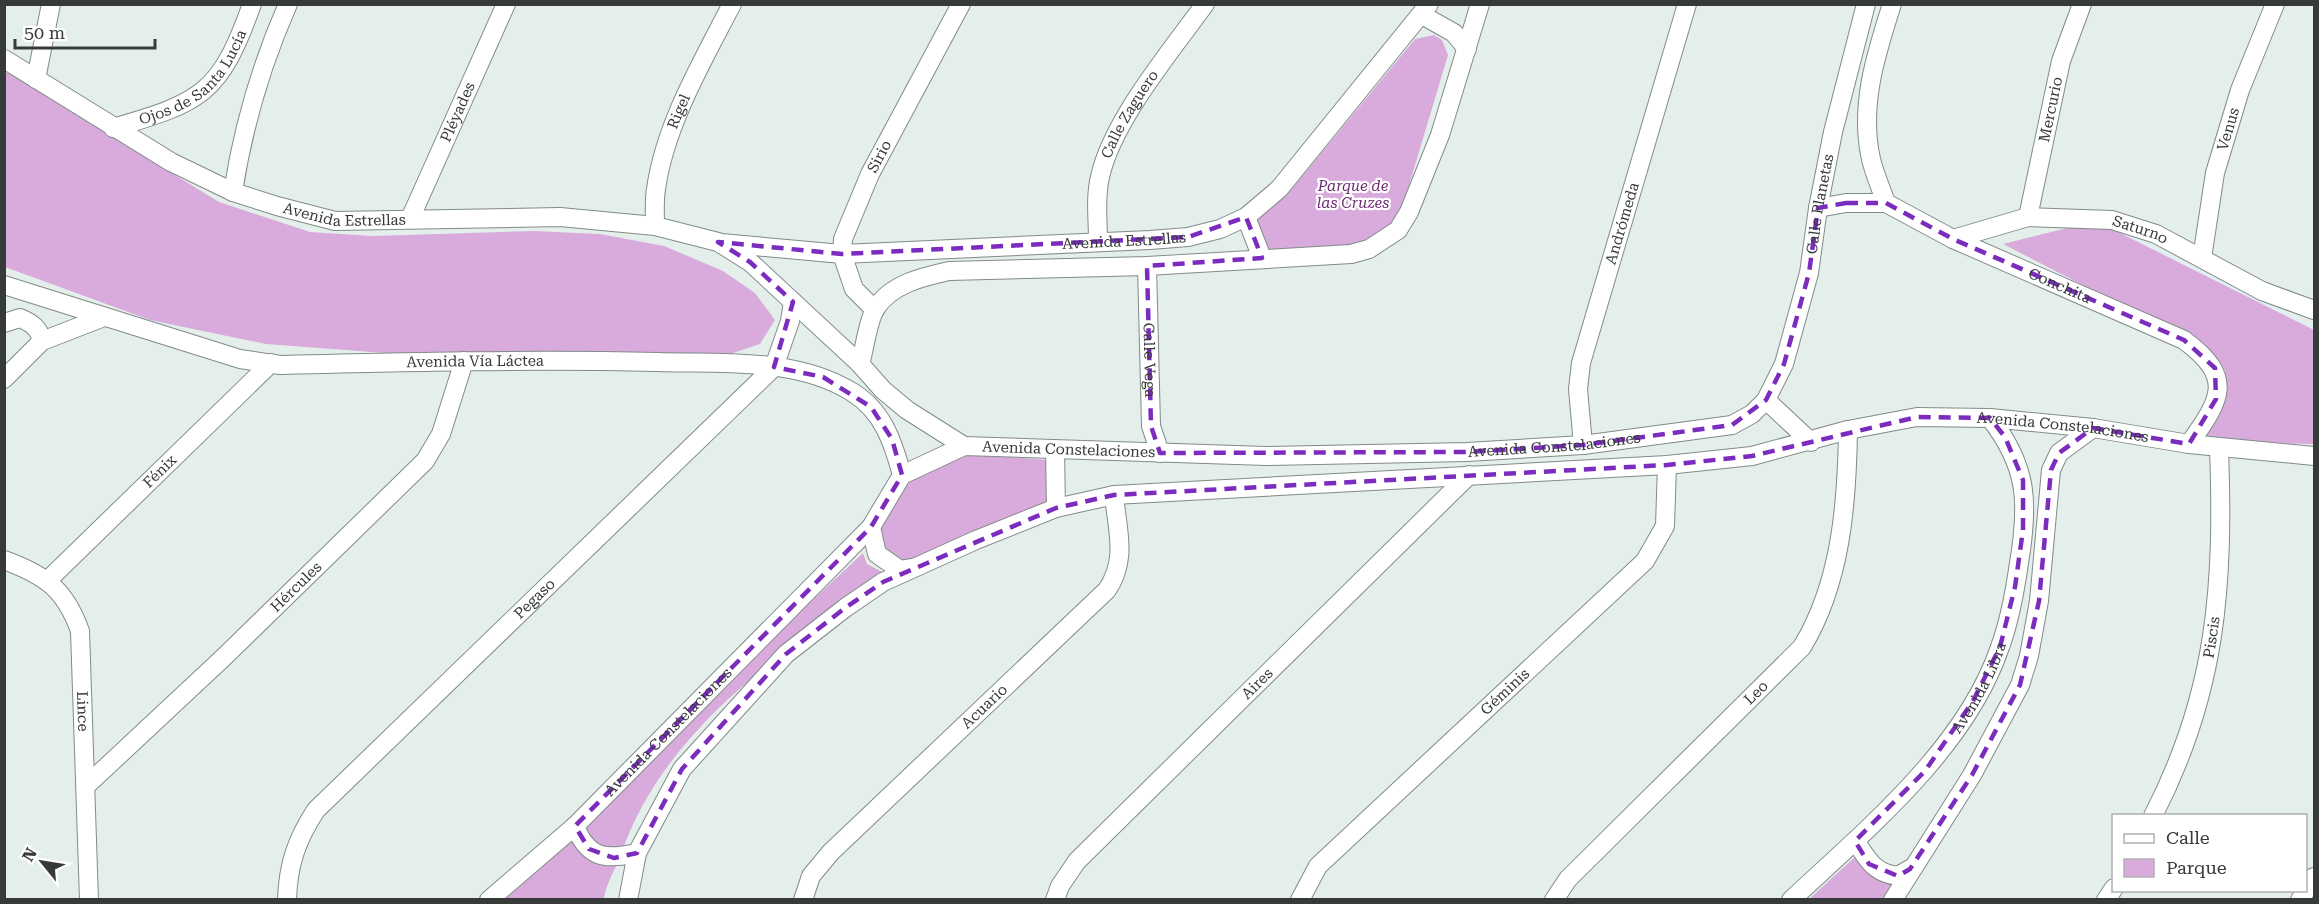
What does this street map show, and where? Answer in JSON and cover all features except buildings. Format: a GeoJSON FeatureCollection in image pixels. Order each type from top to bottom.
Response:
{"type":"FeatureCollection","features":[{"type":"Feature","properties":{"kind":"street"},"geometry":{"type":"LineString","coordinates":[[36,79],[51,4]]}},
{"type":"Feature","properties":{"kind":"street","name":"Ojos de Santa Lucía"},"geometry":{"type":"LineString","coordinates":[[113,128],[167,112],[196,98],[215,80],[230,60],[252,4]]}},
{"type":"Feature","properties":{"kind":"street"},"geometry":{"type":"LineString","coordinates":[[233,192],[245,128],[266,54],[288,4]]}},
{"type":"Feature","properties":{"kind":"street","name":"Pléyades"},"geometry":{"type":"LineString","coordinates":[[410,219],[506,4]]}},
{"type":"Feature","properties":{"kind":"street","name":"Rigel"},"geometry":{"type":"LineString","coordinates":[[655,226],[655,193],[665,153],[688,93],[732,4]]}},
{"type":"Feature","properties":{"kind":"street","name":"Sirio"},"geometry":{"type":"LineString","coordinates":[[842,254],[843,240],[870,174],[962,4]]}},
{"type":"Feature","properties":{"kind":"street","name":"Calle Zaguero"},"geometry":{"type":"LineString","coordinates":[[1098,241],[1097,198],[1105,159],[1130,111],[1205,4]]}},
{"type":"Feature","properties":{"kind":"street","name":"Avenida Estrellas"},"geometry":{"type":"LineString","coordinates":[[875,310],[891,293],[906,284],[949,271],[1147,266],[1351,254],[1377,245],[1398,230],[1409,212],[1440,135],[1480,4]]}},
{"type":"Feature","properties":{"kind":"street","name":"Andrómeda"},"geometry":{"type":"LineString","coordinates":[[1583,445],[1578,389],[1581,363],[1687,4]]}},
{"type":"Feature","properties":{"kind":"street","name":"Calle Planetas"},"geometry":{"type":"LineString","coordinates":[[1766,400],[1780,374],[1791,343],[1809,273],[1818,208],[1852,54],[1866,4]]}},
{"type":"Feature","properties":{"kind":"street"},"geometry":{"type":"LineString","coordinates":[[1818,208],[1846,203],[1886,202],[1871,160],[1866,118],[1874,61],[1892,4]]}},
{"type":"Feature","properties":{"kind":"street","name":"Mercurio"},"geometry":{"type":"LineString","coordinates":[[2028,217],[2061,61],[2082,4]]}},
{"type":"Feature","properties":{"kind":"street","name":"Venus"},"geometry":{"type":"LineString","coordinates":[[2202,258],[2215,173],[2240,90],[2275,4]]}},
{"type":"Feature","properties":{"kind":"street"},"geometry":{"type":"LineString","coordinates":[[1426,10],[1454,33],[1467,49]]}},
{"type":"Feature","properties":{"kind":"street","name":"Avenida Estrellas"},"geometry":{"type":"LineString","coordinates":[[4,59],[171,162],[233,192],[335,221],[560,217],[655,226],[718,242],[842,254],[1188,237],[1220,229],[1246,217],[1279,189],[1426,10]]}},
{"type":"Feature","properties":{"kind":"street","name":"Conchita"},"geometry":{"type":"LineString","coordinates":[[1886,202],[1953,239],[2184,340],[2202,354],[2215,368],[2218,384],[2216,399],[2210,415],[2188,444]]}},
{"type":"Feature","properties":{"kind":"street"},"geometry":{"type":"LineString","coordinates":[[1246,217],[1262,258]]}},
{"type":"Feature","properties":{"kind":"street","name":"Saturno"},"geometry":{"type":"LineString","coordinates":[[1953,239],[2028,217],[2112,220],[2156,234],[2262,291],[2314,310]]}},
{"type":"Feature","properties":{"kind":"street","name":"Avenida Estrellas"},"geometry":{"type":"LineString","coordinates":[[718,242],[750,262],[793,302]]}},
{"type":"Feature","properties":{"kind":"street"},"geometry":{"type":"LineString","coordinates":[[842,254],[854,289],[875,310],[860,364]]}},
{"type":"Feature","properties":{"kind":"street","name":"Calle Vega"},"geometry":{"type":"LineString","coordinates":[[1147,266],[1150,426],[1160,453]]}},
{"type":"Feature","properties":{"kind":"street","name":"Avenida Vía Láctea"},"geometry":{"type":"LineString","coordinates":[[4,285],[240,359],[271,363],[543,359],[774,367],[823,377],[853,392],[871,407],[892,439],[902,475]]}},
{"type":"Feature","properties":{"kind":"street"},"geometry":{"type":"LineString","coordinates":[[793,302],[860,364],[883,390],[907,410],[964,446]]}},
{"type":"Feature","properties":{"kind":"street","name":"Pegaso"},"geometry":{"type":"LineString","coordinates":[[287,900],[288,874],[293,851],[316,810],[774,367],[790,321],[793,302]]}},
{"type":"Feature","properties":{"kind":"street"},"geometry":{"type":"LineString","coordinates":[[4,379],[42,341],[104,317]]}},
{"type":"Feature","properties":{"kind":"street"},"geometry":{"type":"LineString","coordinates":[[4,323],[20,318],[27,321],[40,332],[42,341]]}},
{"type":"Feature","properties":{"kind":"street","name":"Hércules"},"geometry":{"type":"LineString","coordinates":[[87,785],[224,657],[425,461],[441,434],[464,361]]}},
{"type":"Feature","properties":{"kind":"street","name":"Fénix"},"geometry":{"type":"LineString","coordinates":[[48,580],[271,363]]}},
{"type":"Feature","properties":{"kind":"street"},"geometry":{"type":"LineString","coordinates":[[1766,400],[1811,441]]}},
{"type":"Feature","properties":{"kind":"street","name":"Avenida Constelaciones"},"geometry":{"type":"LineString","coordinates":[[489,900],[575,826],[871,527],[902,475],[964,446],[1266,456],[1467,452],[1583,445],[1732,425],[1752,414],[1766,400]]}},
{"type":"Feature","properties":{"kind":"street","name":"Avenida Constelaciones"},"geometry":{"type":"LineString","coordinates":[[628,900],[637,853],[682,769],[786,654],[883,582],[976,540],[1056,508],[1114,495],[1667,465],[1752,456],[1848,430],[1917,417],[1990,418],[2093,428],[2219,448],[2314,456]]}},
{"type":"Feature","properties":{"kind":"street","name":"Avenida Libra"},"geometry":{"type":"LineString","coordinates":[[1791,900],[1855,841],[1924,771],[1948,739],[1989,674],[2000,647],[2015,587],[2024,503],[2018,462],[2005,437],[1990,418]]}},
{"type":"Feature","properties":{"kind":"street"},"geometry":{"type":"LineString","coordinates":[[1893,900],[1910,869],[1972,775],[2020,685],[2030,656],[2039,601],[2051,470],[2059,453],[2093,428]]}},
{"type":"Feature","properties":{"kind":"street","name":"Leo"},"geometry":{"type":"LineString","coordinates":[[1554,900],[1568,879],[1802,647],[1815,623],[1836,560],[1844,519],[1848,430]]}},
{"type":"Feature","properties":{"kind":"street","name":"Piscis"},"geometry":{"type":"LineString","coordinates":[[2154,814],[2183,750],[2202,695],[2213,641],[2220,561],[2219,448]]}},
{"type":"Feature","properties":{"kind":"street"},"geometry":{"type":"LineString","coordinates":[[1055,450],[1056,508]]}},
{"type":"Feature","properties":{"kind":"street","name":"Géminis"},"geometry":{"type":"LineString","coordinates":[[1300,900],[1318,866],[1645,561],[1665,526],[1667,465]]}},
{"type":"Feature","properties":{"kind":"street","name":"Aires"},"geometry":{"type":"LineString","coordinates":[[1055,900],[1060,886],[1077,861],[1469,475]]}},
{"type":"Feature","properties":{"kind":"street","name":"Acuario"},"geometry":{"type":"LineString","coordinates":[[803,900],[811,876],[831,852],[1107,590],[1114,579],[1121,554],[1114,495]]}},
{"type":"Feature","properties":{"kind":"street"},"geometry":{"type":"LineString","coordinates":[[871,527],[877,554],[900,570],[913,568]]}},
{"type":"Feature","properties":{"kind":"street","name":"Lince"},"geometry":{"type":"LineString","coordinates":[[4,560],[48,580],[66,600],[80,631],[87,785],[89,900]]}},
{"type":"Feature","properties":{"kind":"street"},"geometry":{"type":"LineString","coordinates":[[575,826],[583,843],[598,855],[614,858],[637,853]]}},
{"type":"Feature","properties":{"kind":"street"},"geometry":{"type":"LineString","coordinates":[[1855,841],[1865,860],[1880,871],[1898,876],[1910,869]]}},
{"type":"Feature","properties":{"kind":"highlighted area"},"geometry":{"type":"Polygon","coordinates":[[[1846,203],[1886,203],[1953,239],[2184,340],[2215,368],[2216,399],[2189,444],[2093,428],[2059,453],[2051,470],[2039,601],[2020,685],[1972,775],[1910,869],[1898,876],[1869,864],[1855,841],[1925,771],[1973,701],[2000,647],[2015,587],[2023,530],[2023,480],[2005,437],[1990,418],[1917,417],[1752,456],[1667,465],[1114,495],[1056,508],[883,582],[845,608],[786,654],[682,769],[637,853],[614,858],[589,849],[575,826],[871,527],[902,475],[892,439],[871,407],[823,377],[774,367],[793,302],[750,262],[718,242],[842,254],[1188,237],[1246,217],[1262,258],[1147,266],[1151,426],[1160,453],[1467,452],[1583,445],[1732,425],[1766,400],[1784,364],[1809,273],[1818,208],[1846,203]]]}},
{"type":"Feature","properties":{"kind":"green space","name":"Parque de las Cruzes"},"geometry":{"type":"Polygon","coordinates":[[[1434,35],[1442,40],[1448,55],[1401,212],[1392,229],[1363,244],[1270,250],[1264,246],[1253,224],[1265,206],[1291,190],[1415,39],[1434,35]]]}},
{"type":"Feature","properties":{"kind":"green space"},"geometry":{"type":"Polygon","coordinates":[[[4,73],[9,73],[219,202],[310,232],[373,236],[534,231],[600,234],[664,246],[723,271],[755,293],[775,320],[760,344],[730,354],[670,355],[563,352],[385,353],[266,344],[150,320],[5,267],[4,73]]]}},
{"type":"Feature","properties":{"kind":"green space"},"geometry":{"type":"Polygon","coordinates":[[[2075,226],[2110,228],[2314,330],[2314,444],[2197,442],[2219,407],[2226,387],[2223,367],[2216,358],[2207,349],[2003,244],[2075,226]]]}},
{"type":"Feature","properties":{"kind":"green space"},"geometry":{"type":"Polygon","coordinates":[[[972,454],[1048,460],[1047,506],[906,564],[881,554],[879,521],[895,494],[931,466],[945,460],[972,454]]]}},
{"type":"Feature","properties":{"kind":"green space"},"geometry":{"type":"Polygon","coordinates":[[[863,553],[867,564],[888,575],[769,664],[731,696],[696,731],[666,769],[640,811],[608,883],[604,899],[491,900],[863,553]]]}},
{"type":"Feature","properties":{"kind":"green space"},"geometry":{"type":"Polygon","coordinates":[[[1856,856],[1897,880],[1885,899],[1808,900],[1856,856]]]}}]}
